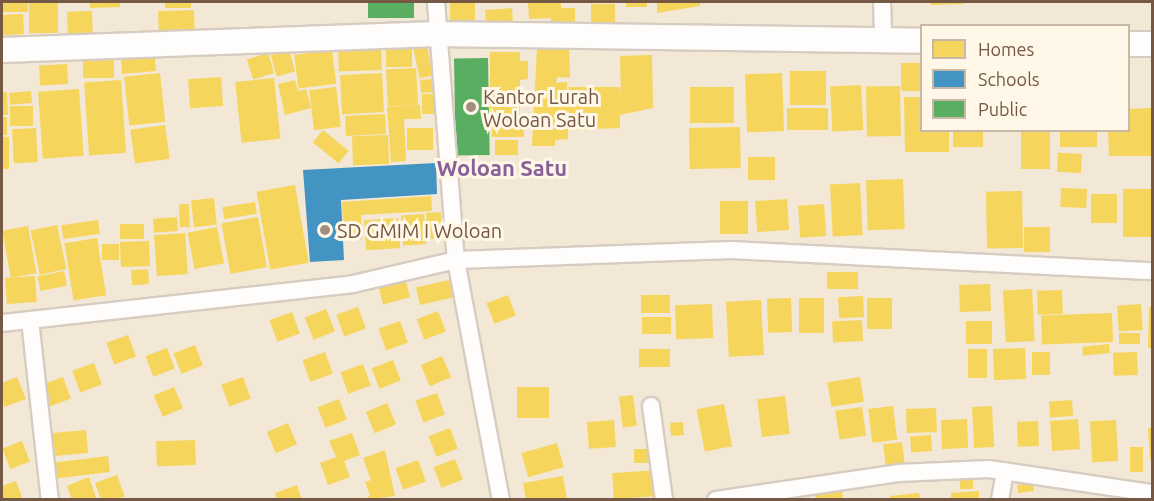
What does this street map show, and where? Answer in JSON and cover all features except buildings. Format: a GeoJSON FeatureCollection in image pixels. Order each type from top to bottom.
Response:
{"type":"FeatureCollection","features":[{"type":"Feature","properties":{"kind":"main road"},"geometry":{"type":"LineString","coordinates":[[2,50],[437,34],[920,41]]}},
{"type":"Feature","properties":{"kind":"main road"},"geometry":{"type":"LineString","coordinates":[[1130,44],[1152,44]]}},
{"type":"Feature","properties":{"kind":"street"},"geometry":{"type":"LineString","coordinates":[[436,2],[456,260],[501,500]]}},
{"type":"Feature","properties":{"kind":"street"},"geometry":{"type":"LineString","coordinates":[[882,2],[883,40]]}},
{"type":"Feature","properties":{"kind":"street"},"geometry":{"type":"LineString","coordinates":[[2,323],[353,284],[456,260],[731,250],[1152,271]]}},
{"type":"Feature","properties":{"kind":"street"},"geometry":{"type":"LineString","coordinates":[[30,320],[50,500]]}},
{"type":"Feature","properties":{"kind":"street"},"geometry":{"type":"LineString","coordinates":[[651,406],[664,500]]}},
{"type":"Feature","properties":{"kind":"street"},"geometry":{"type":"LineString","coordinates":[[1000,500],[1005,471]]}},
{"type":"Feature","properties":{"kind":"street"},"geometry":{"type":"LineString","coordinates":[[716,500],[898,473],[1005,471],[1152,493]]}},
{"type":"Feature","properties":{"kind":"shaded area"},"geometry":{"type":"Polygon","coordinates":[[[2,2],[1152,2],[1152,499],[2,499],[2,2]]]}},
{"type":"Feature","properties":{"kind":"place","name":"Kantor Lurah Woloan Satu"},"geometry":{"type":"Point","coordinates":[471,107]}},
{"type":"Feature","properties":{"kind":"place","name":"SD GMIM I Woloan"},"geometry":{"type":"Point","coordinates":[325,230]}},
{"type":"Feature","properties":{"kind":"district","name":"Woloan Satu"},"geometry":{"type":"Point","coordinates":[502,168]}}]}
